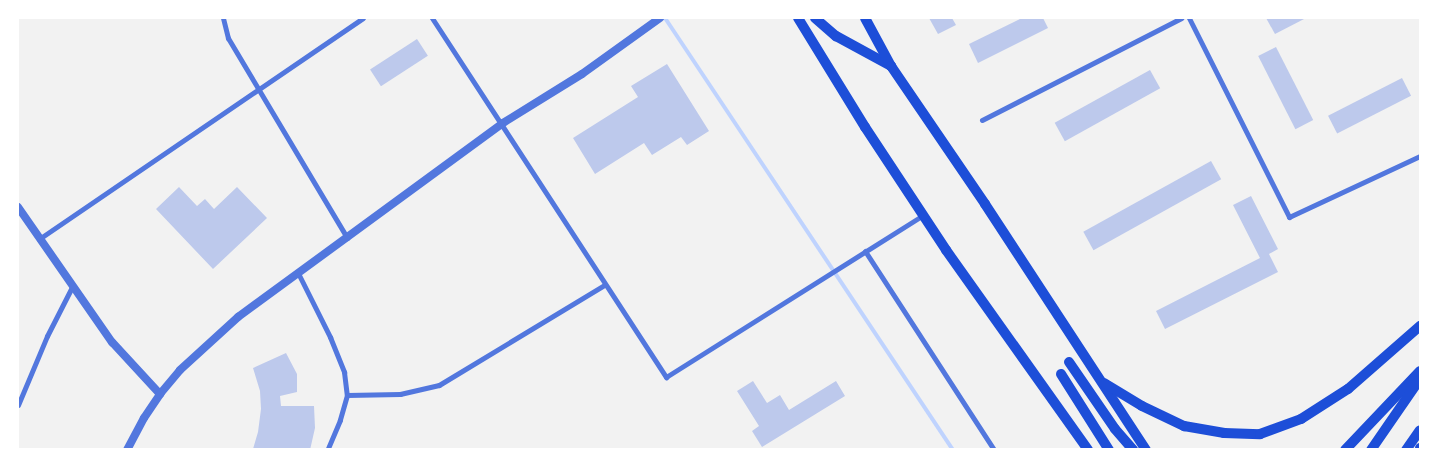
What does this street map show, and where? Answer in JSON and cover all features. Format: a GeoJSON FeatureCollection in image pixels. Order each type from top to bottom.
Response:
{"type":"FeatureCollection","features":[{"type":"Feature","properties":{"kind":"main road"},"geometry":{"type":"LineString","coordinates":[[798,18],[865,127],[923,215],[1088,450]]}},
{"type":"Feature","properties":{"kind":"main road"},"geometry":{"type":"LineString","coordinates":[[815,18],[836,36],[891,66]]}},
{"type":"Feature","properties":{"kind":"main road"},"geometry":{"type":"LineString","coordinates":[[865,18],[891,66],[1104,383],[1146,450]]}},
{"type":"Feature","properties":{"kind":"main road"},"geometry":{"type":"LineString","coordinates":[[1104,383],[1142,406],[1184,426],[1224,433],[1260,434],[1301,419],[1348,389],[1420,326]]}},
{"type":"Feature","properties":{"kind":"main road"},"geometry":{"type":"LineString","coordinates":[[1069,362],[1115,429],[1133,450]]}},
{"type":"Feature","properties":{"kind":"main road"},"geometry":{"type":"LineString","coordinates":[[1345,450],[1420,371]]}},
{"type":"Feature","properties":{"kind":"main road"},"geometry":{"type":"LineString","coordinates":[[1061,374],[1109,450]]}},
{"type":"Feature","properties":{"kind":"main road"},"geometry":{"type":"LineString","coordinates":[[1371,450],[1420,379]]}},
{"type":"Feature","properties":{"kind":"main road"},"geometry":{"type":"LineString","coordinates":[[1406,450],[1420,430]]}},
{"type":"Feature","properties":{"kind":"street"},"geometry":{"type":"LineString","coordinates":[[223,18],[228,38],[347,238]]}},
{"type":"Feature","properties":{"kind":"street"},"geometry":{"type":"LineString","coordinates":[[39,239],[363,18]]}},
{"type":"Feature","properties":{"kind":"street"},"geometry":{"type":"LineString","coordinates":[[432,18],[503,123],[604,285],[666,377],[923,215]]}},
{"type":"Feature","properties":{"kind":"street"},"geometry":{"type":"LineString","coordinates":[[127,450],[144,418],[160,394],[180,370],[238,317],[503,123],[582,74],[660,18]]}},
{"type":"Feature","properties":{"kind":"street"},"geometry":{"type":"LineString","coordinates":[[982,120],[1181,18]]}},
{"type":"Feature","properties":{"kind":"street"},"geometry":{"type":"LineString","coordinates":[[1189,18],[1289,217],[1420,156]]}},
{"type":"Feature","properties":{"kind":"street"},"geometry":{"type":"LineString","coordinates":[[18,207],[112,342],[160,394]]}},
{"type":"Feature","properties":{"kind":"street"},"geometry":{"type":"LineString","coordinates":[[864,251],[994,450]]}},
{"type":"Feature","properties":{"kind":"street"},"geometry":{"type":"LineString","coordinates":[[298,273],[330,337],[344,372],[347,395],[340,420],[327,450]]}},
{"type":"Feature","properties":{"kind":"street"},"geometry":{"type":"LineString","coordinates":[[347,395],[400,394],[439,385],[604,285]]}},
{"type":"Feature","properties":{"kind":"street"},"geometry":{"type":"LineString","coordinates":[[18,405],[47,336],[72,287]]}},
{"type":"Feature","properties":{"kind":"building"},"geometry":{"type":"Polygon","coordinates":[[[929,18],[952,18],[956,25],[938,34],[929,18]]]}},
{"type":"Feature","properties":{"kind":"building"},"geometry":{"type":"Polygon","coordinates":[[[1022,18],[1043,18],[1048,28],[978,63],[969,44],[1022,18]]]}},
{"type":"Feature","properties":{"kind":"building"},"geometry":{"type":"Polygon","coordinates":[[[1266,18],[1306,18],[1275,34],[1266,18]]]}},
{"type":"Feature","properties":{"kind":"building"},"geometry":{"type":"Polygon","coordinates":[[[417,39],[428,56],[381,86],[370,69],[417,39]]]}},
{"type":"Feature","properties":{"kind":"building"},"geometry":{"type":"Polygon","coordinates":[[[1276,47],[1313,120],[1295,129],[1258,56],[1276,47]]]}},
{"type":"Feature","properties":{"kind":"building"},"geometry":{"type":"Polygon","coordinates":[[[667,64],[709,131],[687,145],[681,137],[652,155],[644,143],[595,174],[573,138],[638,97],[631,86],[667,64]]]}},
{"type":"Feature","properties":{"kind":"building"},"geometry":{"type":"Polygon","coordinates":[[[1150,70],[1160,88],[1065,141],[1055,123],[1150,70]]]}},
{"type":"Feature","properties":{"kind":"building"},"geometry":{"type":"Polygon","coordinates":[[[1402,78],[1411,96],[1337,134],[1328,116],[1402,78]]]}},
{"type":"Feature","properties":{"kind":"building"},"geometry":{"type":"Polygon","coordinates":[[[1211,161],[1221,179],[1093,250],[1083,232],[1211,161]]]}},
{"type":"Feature","properties":{"kind":"building"},"geometry":{"type":"Polygon","coordinates":[[[179,187],[197,206],[205,199],[214,209],[237,187],[267,218],[213,269],[156,209],[179,187]]]}},
{"type":"Feature","properties":{"kind":"building"},"geometry":{"type":"Polygon","coordinates":[[[1251,196],[1278,249],[1269,254],[1278,272],[1165,329],[1156,311],[1260,258],[1233,205],[1251,196]]]}},
{"type":"Feature","properties":{"kind":"building"},"geometry":{"type":"Polygon","coordinates":[[[286,353],[297,374],[297,392],[280,396],[281,406],[314,406],[315,428],[310,450],[255,450],[253,449],[258,432],[261,409],[260,391],[253,368],[286,353]]]}},
{"type":"Feature","properties":{"kind":"building"},"geometry":{"type":"Polygon","coordinates":[[[753,381],[767,403],[780,395],[789,410],[836,381],[845,396],[762,447],[752,431],[759,426],[737,391],[753,381]]]}},
{"type":"Feature","properties":{"kind":"waterway"},"geometry":{"type":"LineString","coordinates":[[665,18],[953,450]]}}]}
